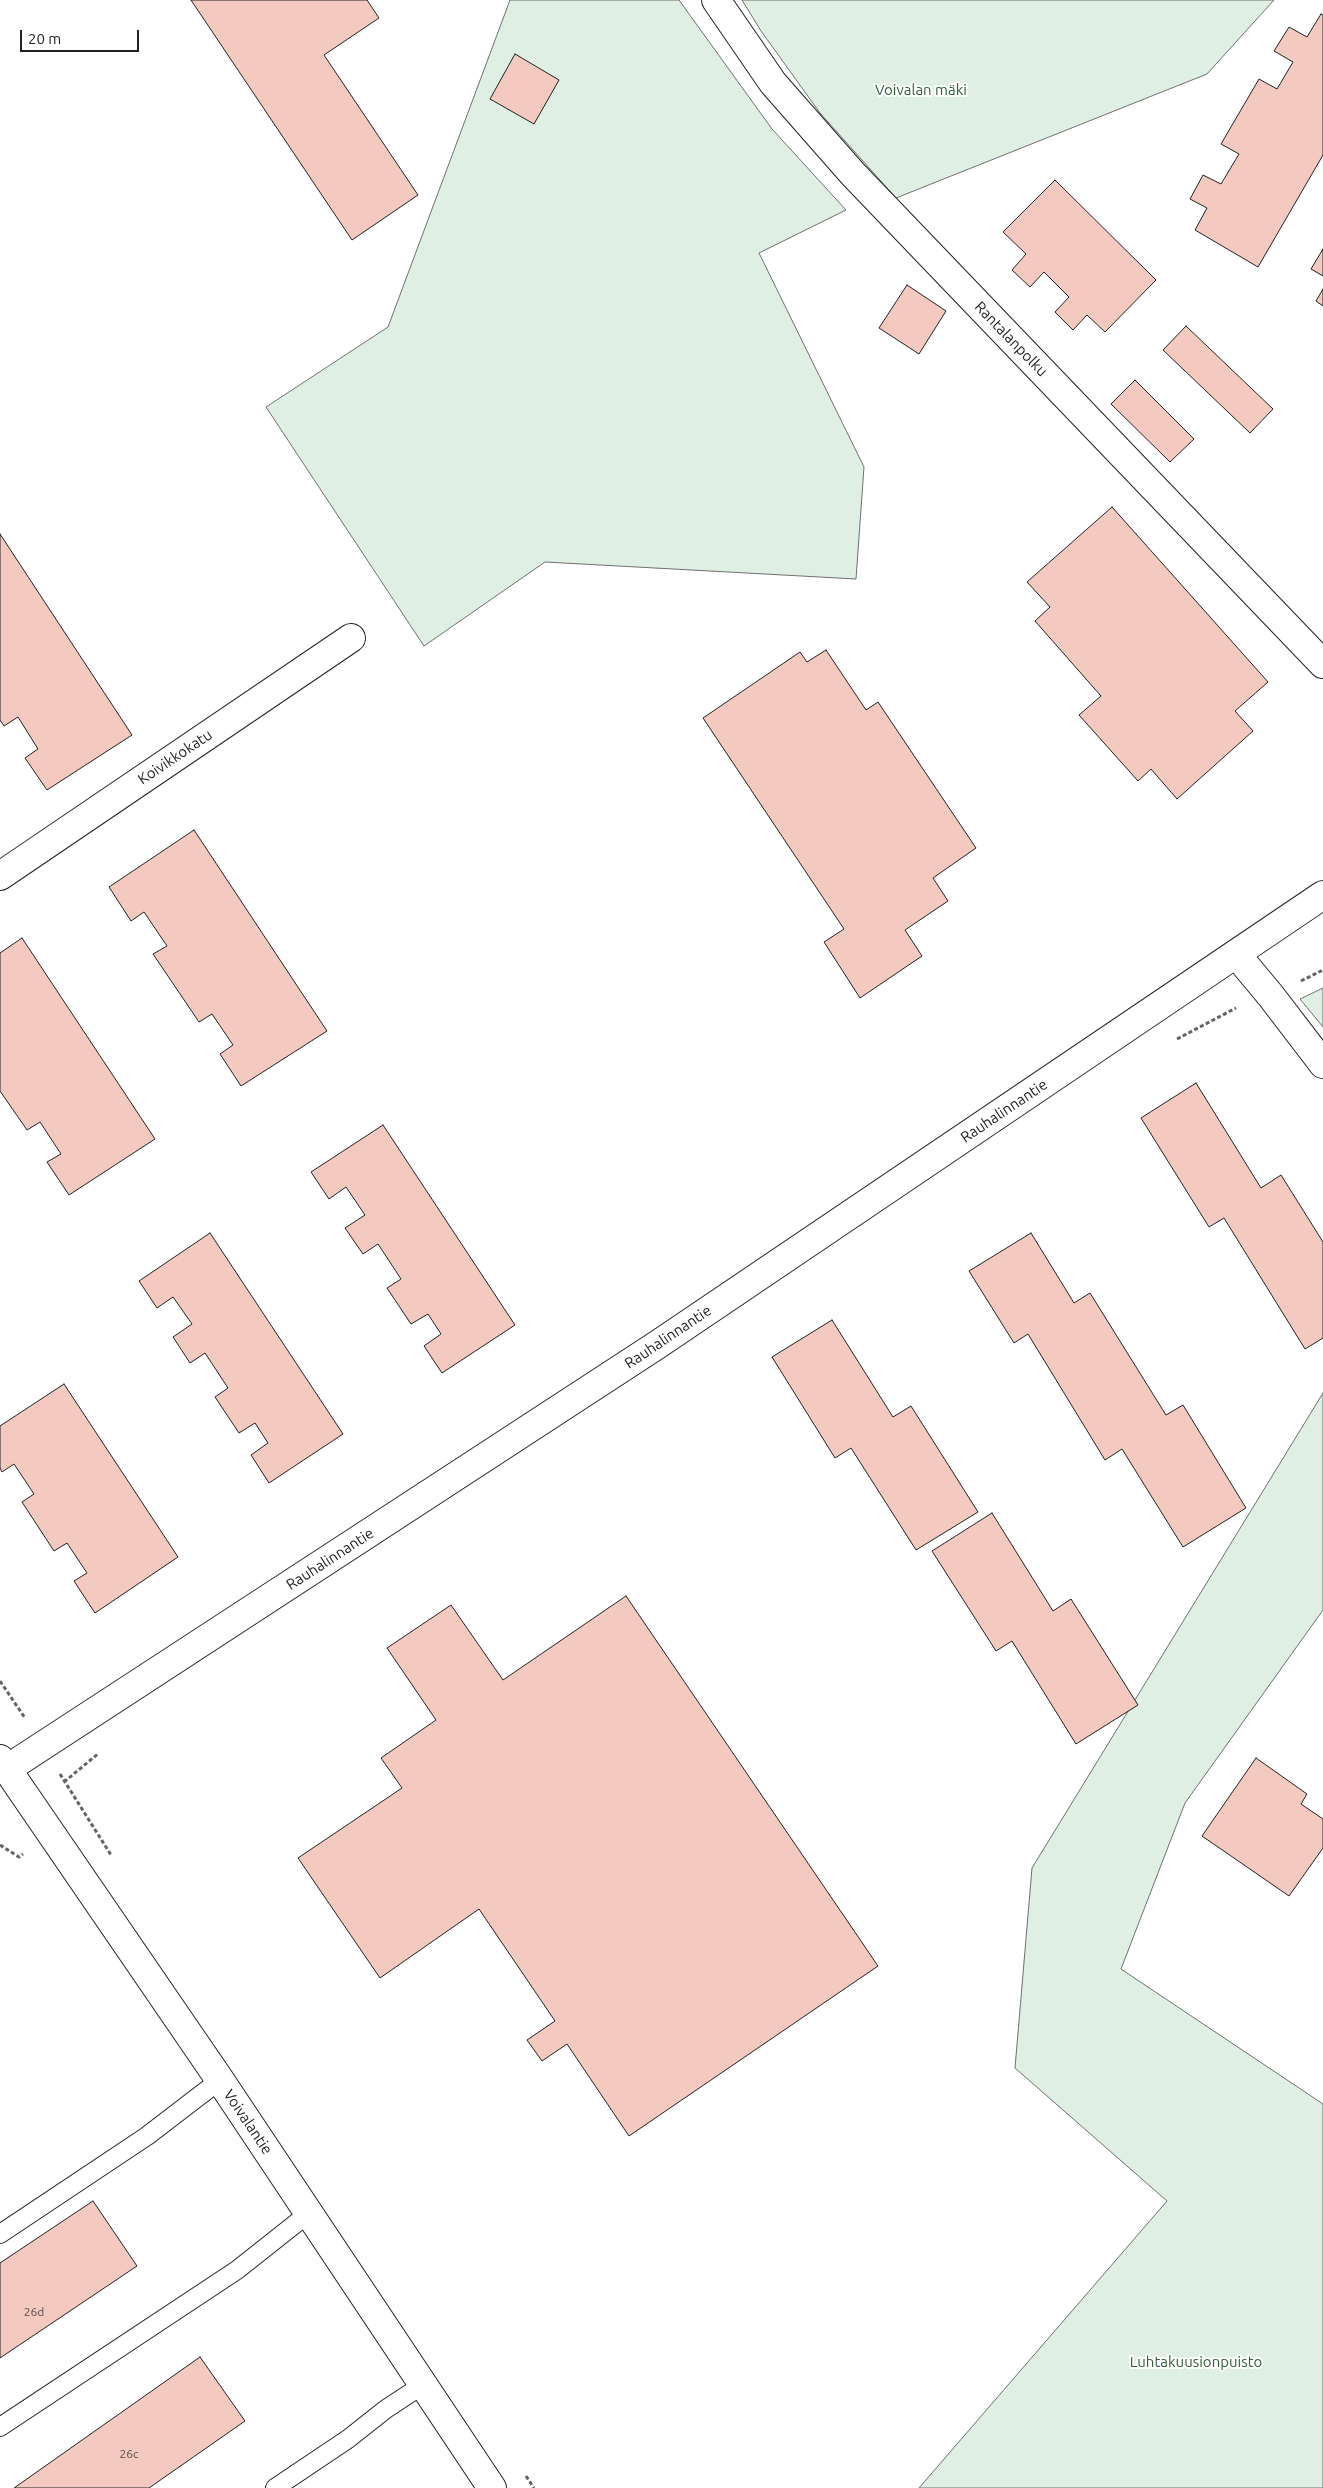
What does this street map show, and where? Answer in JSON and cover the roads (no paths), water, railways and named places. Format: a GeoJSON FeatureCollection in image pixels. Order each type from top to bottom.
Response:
{"type":"FeatureCollection","features":[{"type":"Feature","properties":{"kind":"street","name":"Rantalanpolku"},"geometry":{"type":"LineString","coordinates":[[716,0],[773,83],[828,148],[1323,664]]}},
{"type":"Feature","properties":{"kind":"street","name":"Koivikkokatu"},"geometry":{"type":"LineString","coordinates":[[0,876],[351,638]]}},
{"type":"Feature","properties":{"kind":"street","name":"Rauhalinnantie"},"geometry":{"type":"LineString","coordinates":[[2,1768],[657,1345],[1323,895]]}},
{"type":"Feature","properties":{"kind":"street"},"geometry":{"type":"LineString","coordinates":[[1236,954],[1323,1064]]}},
{"type":"Feature","properties":{"kind":"street","name":"Voivalantie"},"geometry":{"type":"LineString","coordinates":[[2,1768],[220,2080],[492,2488]]}},
{"type":"Feature","properties":{"kind":"lane"},"geometry":{"type":"LineString","coordinates":[[0,2234],[147,2136],[220,2080]]}},
{"type":"Feature","properties":{"kind":"lane"},"geometry":{"type":"LineString","coordinates":[[0,2426],[237,2270],[309,2213]]}},
{"type":"Feature","properties":{"kind":"lane"},"geometry":{"type":"LineString","coordinates":[[275,2488],[348,2439],[386,2409],[424,2384]]}},
{"type":"Feature","properties":{"kind":"park label","name":"Voivalan mäki"},"geometry":{"type":"Point","coordinates":[921,90]}},
{"type":"Feature","properties":{"kind":"park label","name":"Luhtakuusionpuisto"},"geometry":{"type":"Point","coordinates":[1196,2362]}}]}
